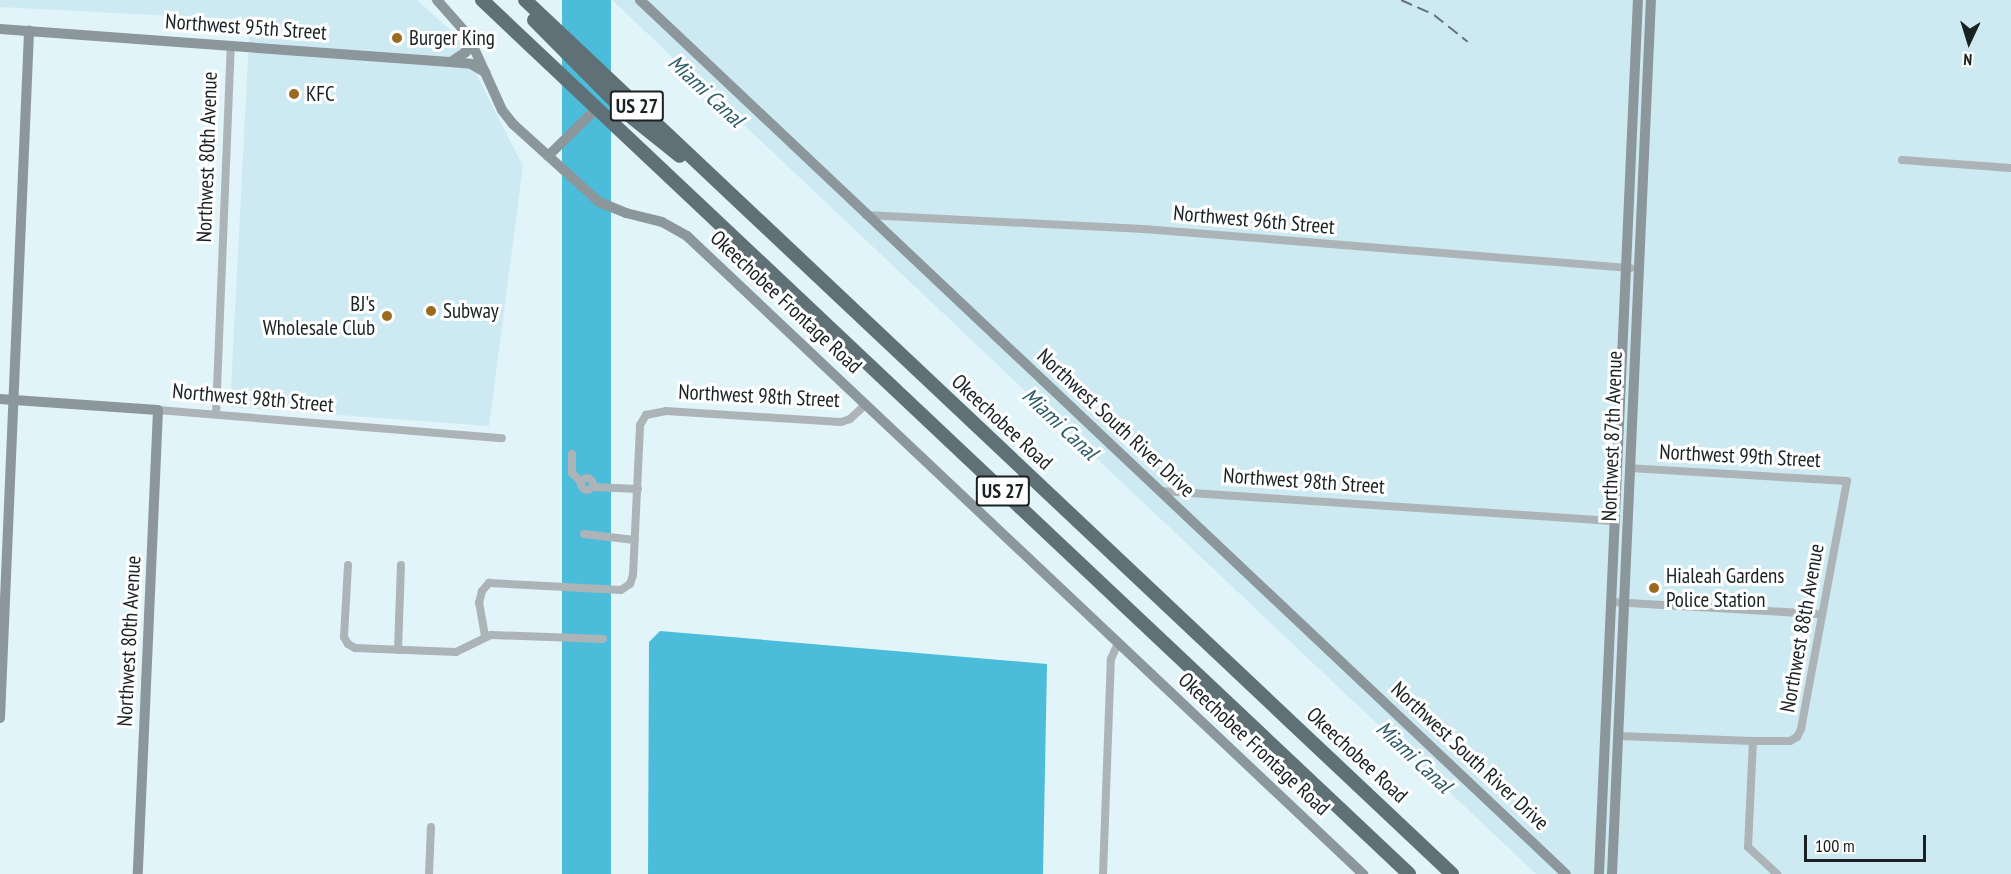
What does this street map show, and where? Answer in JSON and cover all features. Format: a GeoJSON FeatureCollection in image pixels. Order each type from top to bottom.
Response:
{"type":"FeatureCollection","features":[{"type":"Feature","properties":{"kind":"highway","name":"US 27"},"geometry":{"type":"LineString","coordinates":[[482,0],[1409,874]]}},
{"type":"Feature","properties":{"kind":"highway"},"geometry":{"type":"LineString","coordinates":[[516,0],[625,112],[749,213]]}},
{"type":"Feature","properties":{"kind":"highway","name":"Okeechobee Road"},"geometry":{"type":"LineString","coordinates":[[525,0],[1452,874]]}},
{"type":"Feature","properties":{"kind":"highway"},"geometry":{"type":"LineString","coordinates":[[589,77],[597,92],[597,108],[614,106],[625,112]]}},
{"type":"Feature","properties":{"kind":"street","name":"Okeechobee Frontage Road"},"geometry":{"type":"LineString","coordinates":[[437,0],[468,35],[502,110],[548,156],[599,202],[626,213],[662,222],[687,236],[1363,874]]}},
{"type":"Feature","properties":{"kind":"street","name":"Northwest South River Drive"},"geometry":{"type":"LineString","coordinates":[[640,0],[865,215],[1566,874]]}},
{"type":"Feature","properties":{"kind":"street","name":"Northwest 87th Avenue"},"geometry":{"type":"LineString","coordinates":[[1598,873],[1638,0]]}},
{"type":"Feature","properties":{"kind":"street","name":"Northwest 87th Avenue"},"geometry":{"type":"LineString","coordinates":[[1612,874],[1651,0]]}},
{"type":"Feature","properties":{"kind":"street","name":"Northwest 95th Street"},"geometry":{"type":"LineString","coordinates":[[0,29],[450,62],[471,64],[487,73]]}},
{"type":"Feature","properties":{"kind":"street"},"geometry":{"type":"LineString","coordinates":[[0,718],[3,576],[14,400],[29,31]]}},
{"type":"Feature","properties":{"kind":"street"},"geometry":{"type":"LineString","coordinates":[[450,62],[466,52],[468,35]]}},
{"type":"Feature","properties":{"kind":"street","name":"Northwest 80th Avenue"},"geometry":{"type":"LineString","coordinates":[[216,414],[231,45]]}},
{"type":"Feature","properties":{"kind":"street"},"geometry":{"type":"LineString","coordinates":[[548,156],[597,108]]}},
{"type":"Feature","properties":{"kind":"street"},"geometry":{"type":"LineString","coordinates":[[1902,160],[2011,168]]}},
{"type":"Feature","properties":{"kind":"street","name":"Northwest 96th Street"},"geometry":{"type":"LineString","coordinates":[[865,215],[1144,229],[1639,268]]}},
{"type":"Feature","properties":{"kind":"street","name":"Northwest 98th Street"},"geometry":{"type":"LineString","coordinates":[[0,399],[502,438]]}},
{"type":"Feature","properties":{"kind":"street","name":"Northwest 98th Street"},"geometry":{"type":"LineString","coordinates":[[638,489],[640,425],[645,415],[666,411],[841,422],[850,419],[866,404]]}},
{"type":"Feature","properties":{"kind":"street","name":"Northwest 80th Avenue"},"geometry":{"type":"LineString","coordinates":[[138,874],[158,410]]}},
{"type":"Feature","properties":{"kind":"street"},"geometry":{"type":"LineString","coordinates":[[485,636],[479,603],[482,591],[489,583],[621,590],[627,588],[633,575],[638,489],[593,487],[585,491],[581,488],[581,482],[573,476],[572,454]]}},
{"type":"Feature","properties":{"kind":"street","name":"Northwest 99th Street"},"geometry":{"type":"LineString","coordinates":[[1630,468],[1847,481]]}},
{"type":"Feature","properties":{"kind":"street","name":"Northwest 88th Avenue"},"geometry":{"type":"LineString","coordinates":[[1619,736],[1790,741],[1801,729],[1847,481]]}},
{"type":"Feature","properties":{"kind":"street","name":"Northwest 98th Street"},"geometry":{"type":"LineString","coordinates":[[1161,491],[1615,521]]}},
{"type":"Feature","properties":{"kind":"street"},"geometry":{"type":"LineString","coordinates":[[584,534],[635,540]]}},
{"type":"Feature","properties":{"kind":"street"},"geometry":{"type":"LineString","coordinates":[[348,565],[344,633],[348,644],[360,649],[456,652],[485,636],[603,639]]}},
{"type":"Feature","properties":{"kind":"street"},"geometry":{"type":"LineString","coordinates":[[398,650],[401,566]]}},
{"type":"Feature","properties":{"kind":"street"},"geometry":{"type":"LineString","coordinates":[[1611,602],[1822,614]]}},
{"type":"Feature","properties":{"kind":"street"},"geometry":{"type":"LineString","coordinates":[[1103,874],[1111,659],[1118,643]]}},
{"type":"Feature","properties":{"kind":"street"},"geometry":{"type":"LineString","coordinates":[[1753,741],[1748,847],[1777,874]]}},
{"type":"Feature","properties":{"kind":"street"},"geometry":{"type":"LineString","coordinates":[[429,874],[431,827]]}},
{"type":"Feature","properties":{"kind":"shaded area"},"geometry":{"type":"Polygon","coordinates":[[[0,0],[417,0],[457,36],[523,166],[489,426],[230,407],[250,20],[0,7],[0,0]]]}},
{"type":"Feature","properties":{"kind":"shaded area"},"geometry":{"type":"Polygon","coordinates":[[[612,0],[2011,0],[2011,874],[1536,874],[612,0]]]}},
{"type":"Feature","properties":{"kind":"water"},"geometry":{"type":"Polygon","coordinates":[[[562,0],[611,0],[611,874],[562,874],[562,0]]]}},
{"type":"Feature","properties":{"kind":"water"},"geometry":{"type":"Polygon","coordinates":[[[660,631],[1047,664],[1043,874],[648,874],[649,642],[660,631]]]}},
{"type":"Feature","properties":{"kind":"railway"},"geometry":{"type":"LineString","coordinates":[[1401,0],[1434,15],[1468,42]]}},
{"type":"Feature","properties":{"kind":"place","name":"Burger King"},"geometry":{"type":"Point","coordinates":[397,38]}},
{"type":"Feature","properties":{"kind":"place","name":"KFC"},"geometry":{"type":"Point","coordinates":[294,94]}},
{"type":"Feature","properties":{"kind":"place","name":"Subway"},"geometry":{"type":"Point","coordinates":[431,311]}},
{"type":"Feature","properties":{"kind":"place","name":"BJ's Wholesale Club"},"geometry":{"type":"Point","coordinates":[387,316]}},
{"type":"Feature","properties":{"kind":"place","name":"Hialeah Gardens Police Station"},"geometry":{"type":"Point","coordinates":[1654,588]}},
{"type":"Feature","properties":{"kind":"water label","name":"Miami Canal"},"geometry":{"type":"Point","coordinates":[706,91]}},
{"type":"Feature","properties":{"kind":"water label","name":"Miami Canal"},"geometry":{"type":"Point","coordinates":[1060,424]}},
{"type":"Feature","properties":{"kind":"water label","name":"Miami Canal"},"geometry":{"type":"Point","coordinates":[1414,757]}}]}
